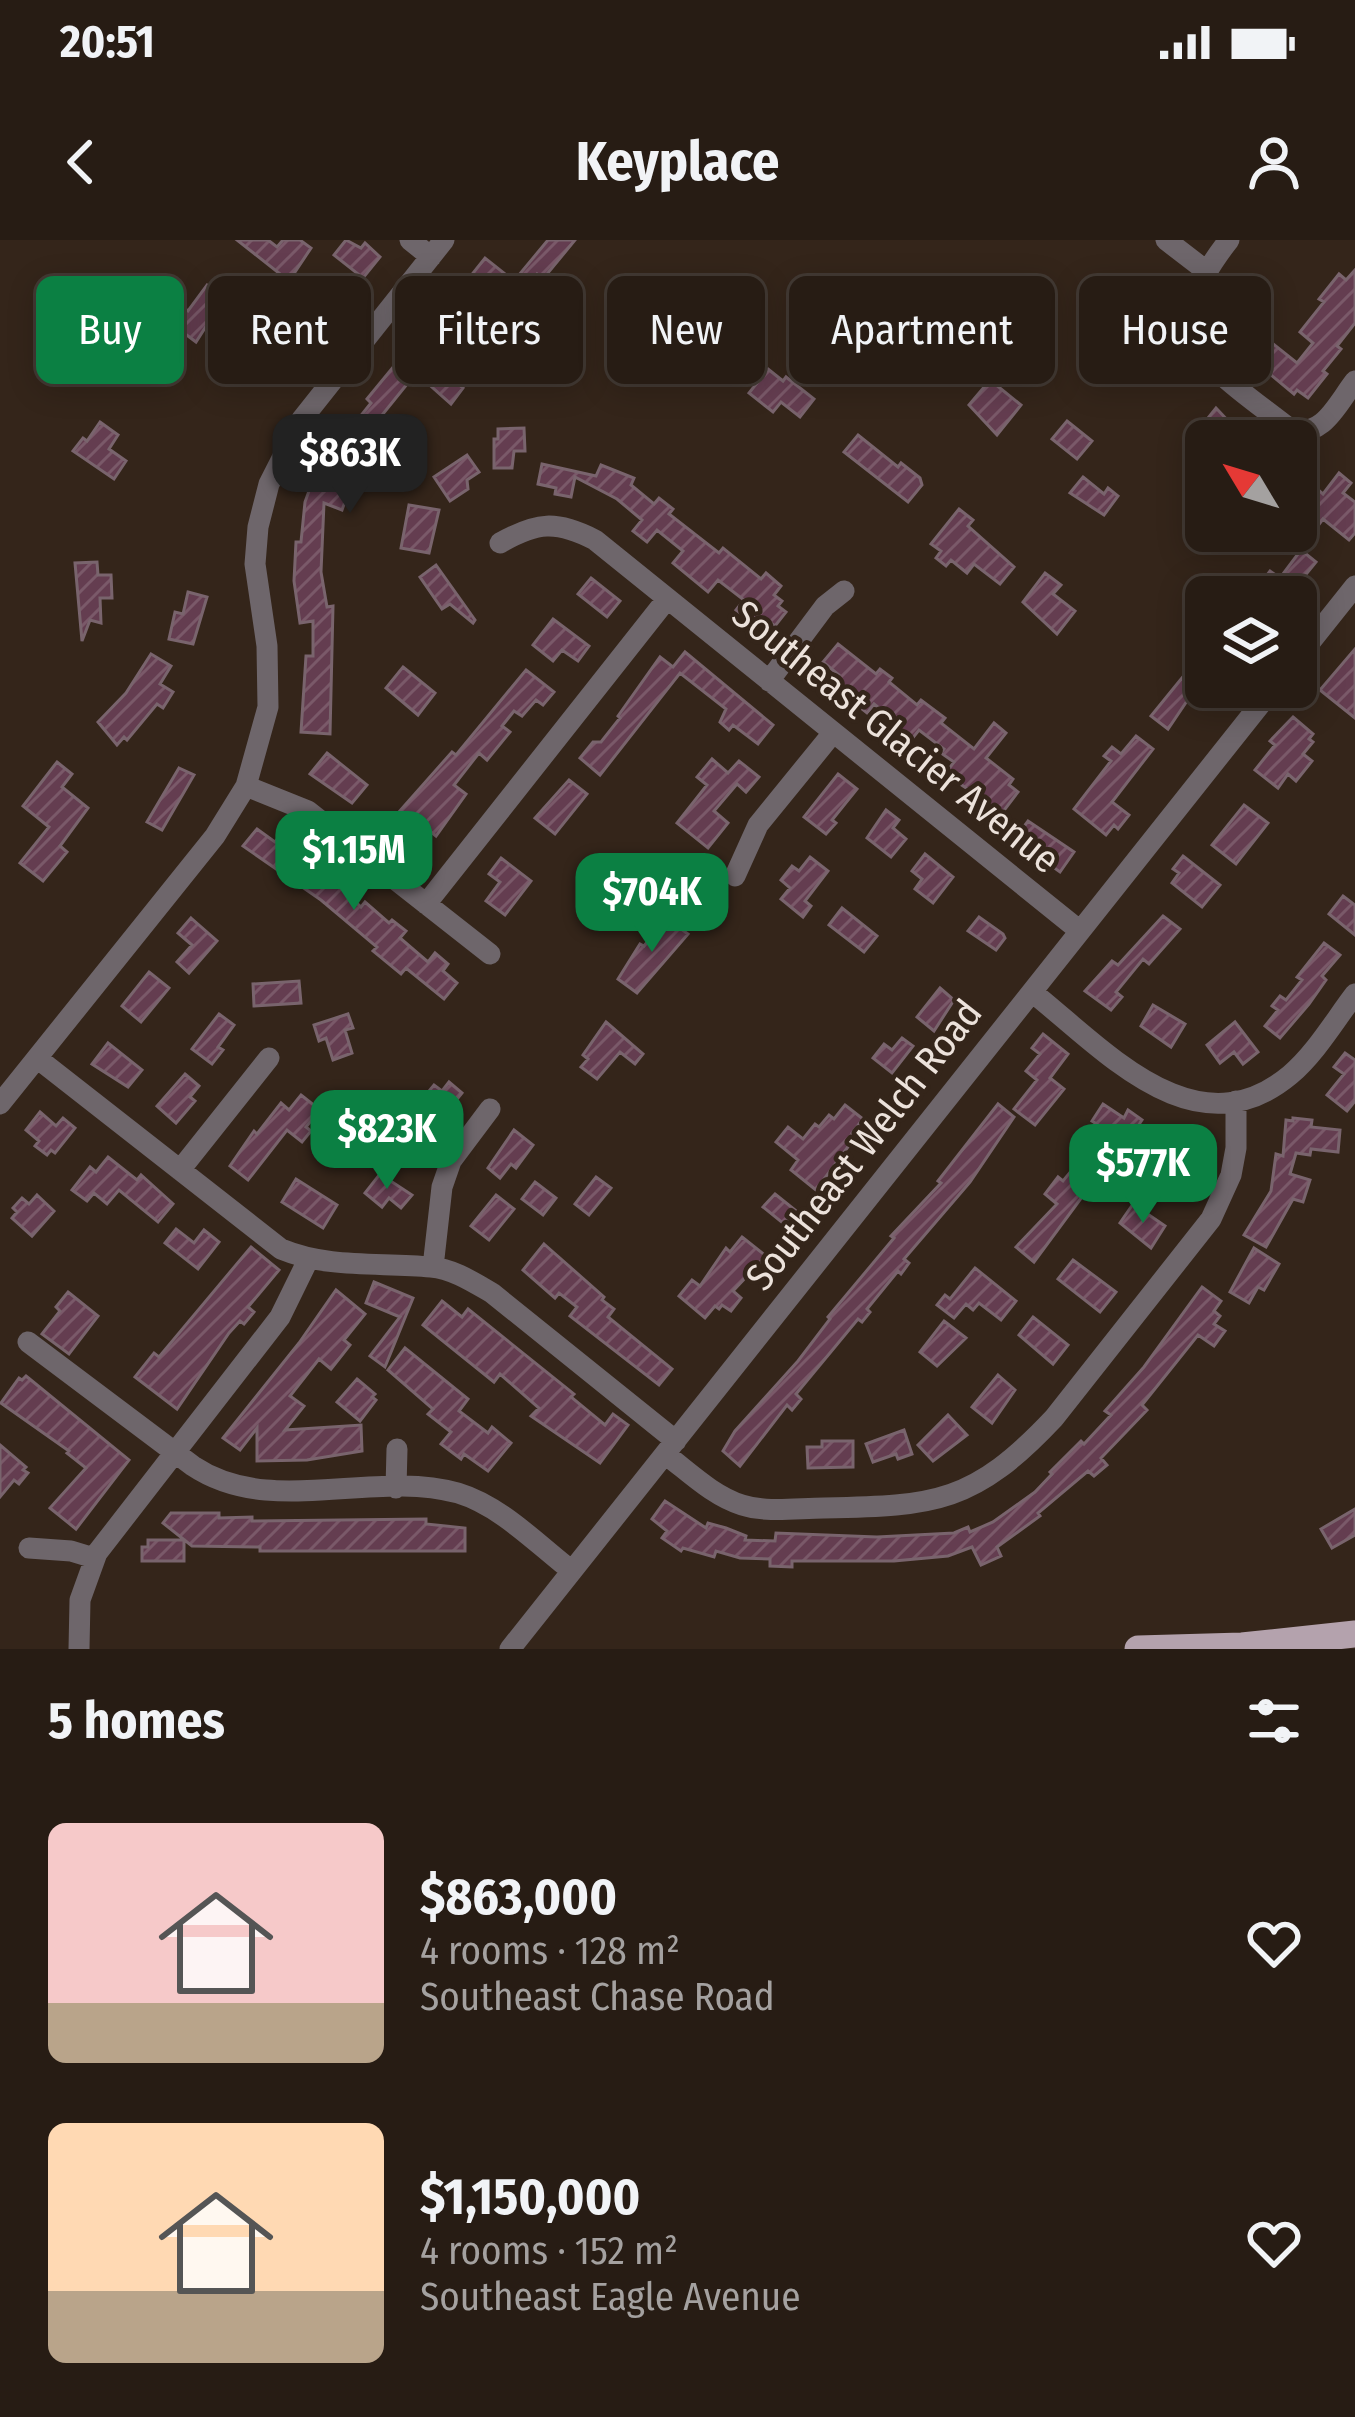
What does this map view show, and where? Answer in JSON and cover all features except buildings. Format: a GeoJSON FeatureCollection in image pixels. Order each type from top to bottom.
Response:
{"type":"FeatureCollection","features":[{"type":"Feature","properties":{"kind":"main road"},"geometry":{"type":"LineString","coordinates":[[1138,1649],[1242,1646],[1355,1634]]}},
{"type":"Feature","properties":{"kind":"street"},"geometry":{"type":"LineString","coordinates":[[0,1104],[215,836],[247,786],[268,707],[268,666],[255,564],[269,484],[302,419],[438,248],[410,240]]}},
{"type":"Feature","properties":{"kind":"street"},"geometry":{"type":"LineString","coordinates":[[1166,240],[1205,270]]}},
{"type":"Feature","properties":{"kind":"street"},"geometry":{"type":"LineString","coordinates":[[1229,240],[1205,270],[1192,314],[1202,356],[1290,428],[1305,433],[1321,426],[1355,381]]}},
{"type":"Feature","properties":{"kind":"street","name":"Southeast Glacier Avenue"},"geometry":{"type":"LineString","coordinates":[[500,543],[528,527],[545,525],[579,532],[1080,931]]}},
{"type":"Feature","properties":{"kind":"street"},"geometry":{"type":"LineString","coordinates":[[1317,634],[1355,586]]}},
{"type":"Feature","properties":{"kind":"street"},"geometry":{"type":"LineString","coordinates":[[769,681],[825,606],[844,591]]}},
{"type":"Feature","properties":{"kind":"street"},"geometry":{"type":"LineString","coordinates":[[427,904],[667,599]]}},
{"type":"Feature","properties":{"kind":"street","name":"Southeast Welch Road"},"geometry":{"type":"LineString","coordinates":[[510,1649],[1257,708]]}},
{"type":"Feature","properties":{"kind":"street"},"geometry":{"type":"LineString","coordinates":[[736,877],[758,825],[832,734]]}},
{"type":"Feature","properties":{"kind":"street"},"geometry":{"type":"LineString","coordinates":[[247,786],[308,811],[490,954]]}},
{"type":"Feature","properties":{"kind":"street"},"geometry":{"type":"LineString","coordinates":[[1032,992],[1158,1090],[1186,1101],[1236,1101],[1286,1078],[1352,1005]]}},
{"type":"Feature","properties":{"kind":"street"},"geometry":{"type":"LineString","coordinates":[[37,1058],[281,1249],[308,1260],[433,1267],[492,1293],[671,1447],[712,1490],[751,1508],[909,1506],[936,1501],[975,1484],[1015,1456],[1054,1418],[1211,1219],[1231,1175],[1236,1101]]}},
{"type":"Feature","properties":{"kind":"street"},"geometry":{"type":"LineString","coordinates":[[180,1170],[268,1058]]}},
{"type":"Feature","properties":{"kind":"street"},"geometry":{"type":"LineString","coordinates":[[433,1267],[442,1187],[451,1161],[490,1109]]}},
{"type":"Feature","properties":{"kind":"street"},"geometry":{"type":"LineString","coordinates":[[80,1649],[80,1600],[94,1558],[280,1317],[308,1260]]}},
{"type":"Feature","properties":{"kind":"street"},"geometry":{"type":"LineString","coordinates":[[28,1342],[211,1477],[241,1487],[433,1488],[470,1497],[505,1517],[572,1571]]}},
{"type":"Feature","properties":{"kind":"street"},"geometry":{"type":"LineString","coordinates":[[396,1488],[397,1449]]}},
{"type":"Feature","properties":{"kind":"street"},"geometry":{"type":"LineString","coordinates":[[29,1548],[71,1550],[94,1558]]}}]}
